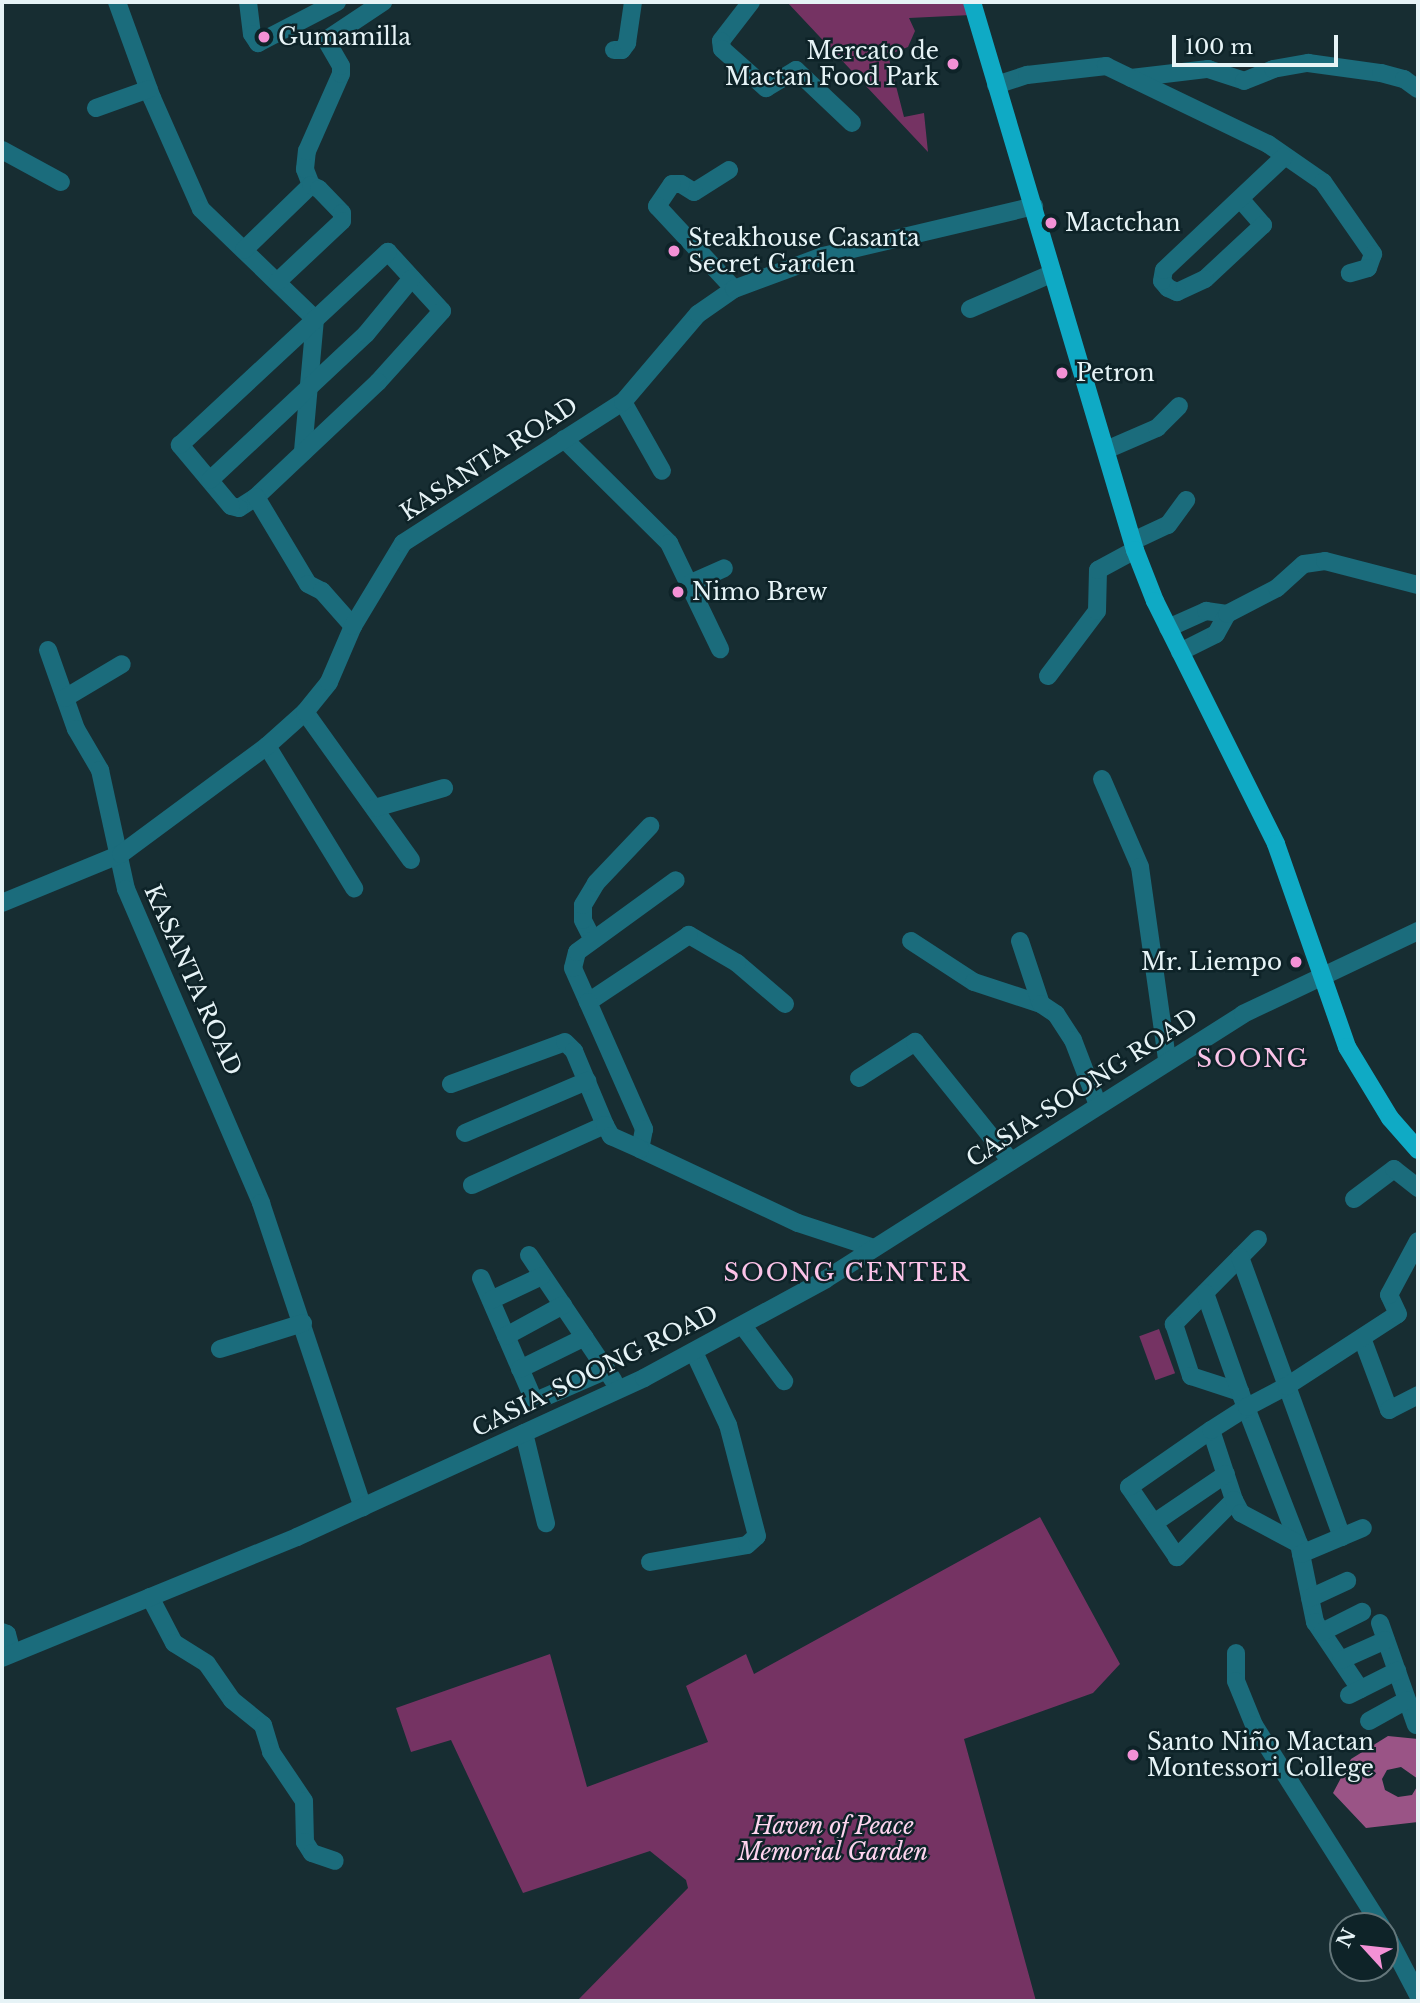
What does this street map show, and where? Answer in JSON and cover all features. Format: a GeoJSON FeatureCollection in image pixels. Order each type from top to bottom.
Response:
{"type":"FeatureCollection","features":[{"type":"Feature","properties":{"kind":"main road"},"geometry":{"type":"LineString","coordinates":[[972,2],[1134,545],[1168,628],[1276,844],[1319,976],[1365,1080],[1390,1118],[1418,1150]]}},
{"type":"Feature","properties":{"kind":"street"},"geometry":{"type":"LineString","coordinates":[[117,2],[149,89],[201,209],[315,319]]}},
{"type":"Feature","properties":{"kind":"street"},"geometry":{"type":"LineString","coordinates":[[248,2],[252,34],[258,43],[337,2]]}},
{"type":"Feature","properties":{"kind":"street"},"geometry":{"type":"LineString","coordinates":[[278,281],[344,217],[311,185],[304,161],[341,74],[326,40],[383,2]]}},
{"type":"Feature","properties":{"kind":"street"},"geometry":{"type":"LineString","coordinates":[[614,50],[622,50],[627,43],[633,2]]}},
{"type":"Feature","properties":{"kind":"street"},"geometry":{"type":"LineString","coordinates":[[751,2],[721,41],[722,49],[766,89],[796,70],[852,123]]}},
{"type":"Feature","properties":{"kind":"street"},"geometry":{"type":"LineString","coordinates":[[1131,78],[1208,69],[1244,81],[1273,69],[1308,63],[1381,73],[1404,79],[1418,89]]}},
{"type":"Feature","properties":{"kind":"street"},"geometry":{"type":"LineString","coordinates":[[996,85],[1027,75],[1095,66],[1131,78],[1268,144],[1323,182],[1373,254],[1368,268],[1350,273]]}},
{"type":"Feature","properties":{"kind":"street"},"geometry":{"type":"LineString","coordinates":[[96,107],[149,89]]}},
{"type":"Feature","properties":{"kind":"street"},"geometry":{"type":"LineString","coordinates":[[2,150],[61,182]]}},
{"type":"Feature","properties":{"kind":"street"},"geometry":{"type":"LineString","coordinates":[[1242,201],[1263,225],[1205,279],[1177,292],[1168,288],[1163,281],[1164,270],[1242,201],[1284,157]]}},
{"type":"Feature","properties":{"kind":"street"},"geometry":{"type":"LineString","coordinates":[[729,170],[694,192],[681,184],[672,184],[657,206],[734,289]]}},
{"type":"Feature","properties":{"kind":"street"},"geometry":{"type":"LineString","coordinates":[[244,250],[311,185]]}},
{"type":"Feature","properties":{"kind":"street","name":"KASANTA ROAD"},"geometry":{"type":"LineString","coordinates":[[363,1507],[303,1323],[256,1191],[126,889],[121,854],[267,746],[305,712],[329,682],[353,626],[403,542],[623,402],[687,323],[734,289],[823,256],[1034,206]]}},
{"type":"Feature","properties":{"kind":"street"},"geometry":{"type":"LineString","coordinates":[[388,252],[442,311],[378,382],[256,497],[239,508],[232,506],[180,445],[315,319],[388,252]]}},
{"type":"Feature","properties":{"kind":"street"},"geometry":{"type":"LineString","coordinates":[[970,309],[1053,273]]}},
{"type":"Feature","properties":{"kind":"street"},"geometry":{"type":"LineString","coordinates":[[210,480],[308,384],[366,334],[412,278]]}},
{"type":"Feature","properties":{"kind":"street"},"geometry":{"type":"LineString","coordinates":[[303,452],[315,319]]}},
{"type":"Feature","properties":{"kind":"street"},"geometry":{"type":"LineString","coordinates":[[623,402],[662,471]]}},
{"type":"Feature","properties":{"kind":"street"},"geometry":{"type":"LineString","coordinates":[[1106,450],[1157,428],[1179,406]]}},
{"type":"Feature","properties":{"kind":"street"},"geometry":{"type":"LineString","coordinates":[[564,439],[669,542],[691,583],[720,649]]}},
{"type":"Feature","properties":{"kind":"street"},"geometry":{"type":"LineString","coordinates":[[256,497],[308,584],[322,592],[353,626]]}},
{"type":"Feature","properties":{"kind":"street"},"geometry":{"type":"LineString","coordinates":[[1048,676],[1097,611],[1098,570],[1168,525],[1186,500]]}},
{"type":"Feature","properties":{"kind":"street"},"geometry":{"type":"LineString","coordinates":[[1180,652],[1216,634],[1227,614],[1277,588],[1304,565],[1325,561],[1418,585]]}},
{"type":"Feature","properties":{"kind":"street"},"geometry":{"type":"LineString","coordinates":[[691,583],[724,568]]}},
{"type":"Feature","properties":{"kind":"street"},"geometry":{"type":"LineString","coordinates":[[1168,628],[1206,611],[1227,614]]}},
{"type":"Feature","properties":{"kind":"street"},"geometry":{"type":"LineString","coordinates":[[2,903],[121,854],[100,770],[65,698],[48,650]]}},
{"type":"Feature","properties":{"kind":"street"},"geometry":{"type":"LineString","coordinates":[[65,698],[122,664]]}},
{"type":"Feature","properties":{"kind":"street"},"geometry":{"type":"LineString","coordinates":[[305,712],[411,860]]}},
{"type":"Feature","properties":{"kind":"street"},"geometry":{"type":"LineString","coordinates":[[267,746],[354,888]]}},
{"type":"Feature","properties":{"kind":"street"},"geometry":{"type":"LineString","coordinates":[[1102,779],[1140,867],[1167,1060]]}},
{"type":"Feature","properties":{"kind":"street"},"geometry":{"type":"LineString","coordinates":[[375,808],[444,788]]}},
{"type":"Feature","properties":{"kind":"street"},"geometry":{"type":"LineString","coordinates":[[593,940],[583,920],[583,905],[596,883],[650,826]]}},
{"type":"Feature","properties":{"kind":"street"},"geometry":{"type":"LineString","coordinates":[[640,1149],[644,1129],[573,968],[577,952],[676,880]]}},
{"type":"Feature","properties":{"kind":"street","name":"CASIA-SOONG ROAD"},"geometry":{"type":"LineString","coordinates":[[7,1656],[363,1507],[619,1390],[694,1352],[874,1248],[1167,1060],[1319,976],[1418,931]]}},
{"type":"Feature","properties":{"kind":"street"},"geometry":{"type":"LineString","coordinates":[[588,1002],[690,935],[737,963],[785,1004]]}},
{"type":"Feature","properties":{"kind":"street"},"geometry":{"type":"LineString","coordinates":[[911,941],[974,982],[1041,1004]]}},
{"type":"Feature","properties":{"kind":"street"},"geometry":{"type":"LineString","coordinates":[[1020,941],[1041,1004],[1069,1032],[1098,1105]]}},
{"type":"Feature","properties":{"kind":"street"},"geometry":{"type":"LineString","coordinates":[[451,1084],[561,1042],[574,1051],[611,1136],[798,1223],[874,1248]]}},
{"type":"Feature","properties":{"kind":"street"},"geometry":{"type":"LineString","coordinates":[[859,1078],[915,1042],[1010,1160]]}},
{"type":"Feature","properties":{"kind":"street"},"geometry":{"type":"LineString","coordinates":[[465,1133],[587,1081]]}},
{"type":"Feature","properties":{"kind":"street"},"geometry":{"type":"LineString","coordinates":[[472,1185],[606,1125]]}},
{"type":"Feature","properties":{"kind":"street"},"geometry":{"type":"LineString","coordinates":[[1354,1199],[1394,1169],[1418,1188]]}},
{"type":"Feature","properties":{"kind":"street"},"geometry":{"type":"LineString","coordinates":[[1243,1400],[1189,1372],[1174,1324],[1258,1239]]}},
{"type":"Feature","properties":{"kind":"street"},"geometry":{"type":"LineString","coordinates":[[1234,1500],[1177,1557],[1129,1487],[1211,1430],[1243,1400],[1287,1386],[1398,1314],[1389,1295],[1418,1241]]}},
{"type":"Feature","properties":{"kind":"street"},"geometry":{"type":"LineString","coordinates":[[529,1255],[619,1390]]}},
{"type":"Feature","properties":{"kind":"street"},"geometry":{"type":"LineString","coordinates":[[1240,1257],[1342,1537]]}},
{"type":"Feature","properties":{"kind":"street"},"geometry":{"type":"LineString","coordinates":[[491,1300],[542,1276]]}},
{"type":"Feature","properties":{"kind":"street"},"geometry":{"type":"LineString","coordinates":[[481,1278],[530,1395],[538,1400],[607,1370]]}},
{"type":"Feature","properties":{"kind":"street"},"geometry":{"type":"LineString","coordinates":[[1205,1293],[1300,1549],[1310,1598],[1322,1632],[1341,1660],[1355,1692],[1397,1671]]}},
{"type":"Feature","properties":{"kind":"street"},"geometry":{"type":"LineString","coordinates":[[506,1336],[564,1305]]}},
{"type":"Feature","properties":{"kind":"street"},"geometry":{"type":"LineString","coordinates":[[220,1349],[303,1323]]}},
{"type":"Feature","properties":{"kind":"street"},"geometry":{"type":"LineString","coordinates":[[743,1326],[783,1381]]}},
{"type":"Feature","properties":{"kind":"street"},"geometry":{"type":"LineString","coordinates":[[520,1369],[585,1337]]}},
{"type":"Feature","properties":{"kind":"street"},"geometry":{"type":"LineString","coordinates":[[1362,1338],[1389,1410],[1418,1395]]}},
{"type":"Feature","properties":{"kind":"street"},"geometry":{"type":"LineString","coordinates":[[650,1562],[747,1545],[757,1536],[728,1425],[694,1352]]}},
{"type":"Feature","properties":{"kind":"street"},"geometry":{"type":"LineString","coordinates":[[1211,1430],[1234,1500],[1241,1513],[1300,1549],[1363,1528]]}},
{"type":"Feature","properties":{"kind":"street"},"geometry":{"type":"LineString","coordinates":[[524,1433],[546,1523]]}},
{"type":"Feature","properties":{"kind":"street"},"geometry":{"type":"LineString","coordinates":[[1154,1523],[1226,1474]]}},
{"type":"Feature","properties":{"kind":"street"},"geometry":{"type":"LineString","coordinates":[[1310,1598],[1347,1581]]}},
{"type":"Feature","properties":{"kind":"street"},"geometry":{"type":"LineString","coordinates":[[150,1597],[174,1643],[207,1664],[232,1700],[263,1725],[271,1752],[304,1801],[305,1842],[312,1853],[335,1861]]}},
{"type":"Feature","properties":{"kind":"street"},"geometry":{"type":"LineString","coordinates":[[1322,1632],[1363,1612]]}},
{"type":"Feature","properties":{"kind":"street"},"geometry":{"type":"LineString","coordinates":[[1341,1660],[1383,1631],[1416,1726]]}},
{"type":"Feature","properties":{"kind":"street"},"geometry":{"type":"LineString","coordinates":[[2,1632],[7,1634],[7,1656]]}},
{"type":"Feature","properties":{"kind":"street"},"geometry":{"type":"LineString","coordinates":[[1236,1653],[1236,1681],[1254,1725],[1372,1912]]}},
{"type":"Feature","properties":{"kind":"street"},"geometry":{"type":"LineString","coordinates":[[1369,1721],[1407,1700]]}},
{"type":"Feature","properties":{"kind":"street"},"geometry":{"type":"LineString","coordinates":[[1399,1959],[1418,1995]]}},
{"type":"Feature","properties":{"kind":"green space"},"geometry":{"type":"Polygon","coordinates":[[[787,2],[967,2],[971,15],[909,18],[915,31],[908,47],[888,55],[904,117],[924,113],[928,152],[787,2]]]}},
{"type":"Feature","properties":{"kind":"green space"},"geometry":{"type":"Polygon","coordinates":[[[1159,1329],[1175,1373],[1155,1380],[1139,1336],[1159,1329]]]}},
{"type":"Feature","properties":{"kind":"green space","name":"Haven of Peace Memorial Garden"},"geometry":{"type":"Polygon","coordinates":[[[1040,1517],[1120,1664],[1093,1693],[964,1739],[1036,2001],[577,2001],[688,1888],[686,1880],[650,1851],[523,1893],[451,1740],[411,1752],[396,1708],[550,1654],[587,1787],[708,1742],[686,1686],[746,1654],[754,1674],[1040,1517]]]}},
{"type":"Feature","properties":{"kind":"shaded area"},"geometry":{"type":"Polygon","coordinates":[[[1388,1736],[1418,1739],[1418,1779],[1401,1767],[1387,1770],[1382,1779],[1385,1790],[1398,1797],[1412,1795],[1418,1785],[1418,1822],[1366,1828],[1333,1793],[1351,1759],[1388,1736]]]}},
{"type":"Feature","properties":{"kind":"place","name":"Gumamilla"},"geometry":{"type":"Point","coordinates":[264,37]}},
{"type":"Feature","properties":{"kind":"place","name":"Mercato de Mactan Food Park"},"geometry":{"type":"Point","coordinates":[953,64]}},
{"type":"Feature","properties":{"kind":"place","name":"Mactchan"},"geometry":{"type":"Point","coordinates":[1051,223]}},
{"type":"Feature","properties":{"kind":"place","name":"Steakhouse Casanta Secret Garden"},"geometry":{"type":"Point","coordinates":[674,251]}},
{"type":"Feature","properties":{"kind":"place","name":"Petron"},"geometry":{"type":"Point","coordinates":[1062,373]}},
{"type":"Feature","properties":{"kind":"place","name":"Nimo Brew"},"geometry":{"type":"Point","coordinates":[678,592]}},
{"type":"Feature","properties":{"kind":"place","name":"Mr. Liempo"},"geometry":{"type":"Point","coordinates":[1296,962]}},
{"type":"Feature","properties":{"kind":"place","name":"Santo Niño Mactan Montessori College"},"geometry":{"type":"Point","coordinates":[1133,1755]}},
{"type":"Feature","properties":{"kind":"district","name":"SOONG"},"geometry":{"type":"Point","coordinates":[1253,1059]}},
{"type":"Feature","properties":{"kind":"district","name":"SOONG CENTER"},"geometry":{"type":"Point","coordinates":[847,1273]}}]}
